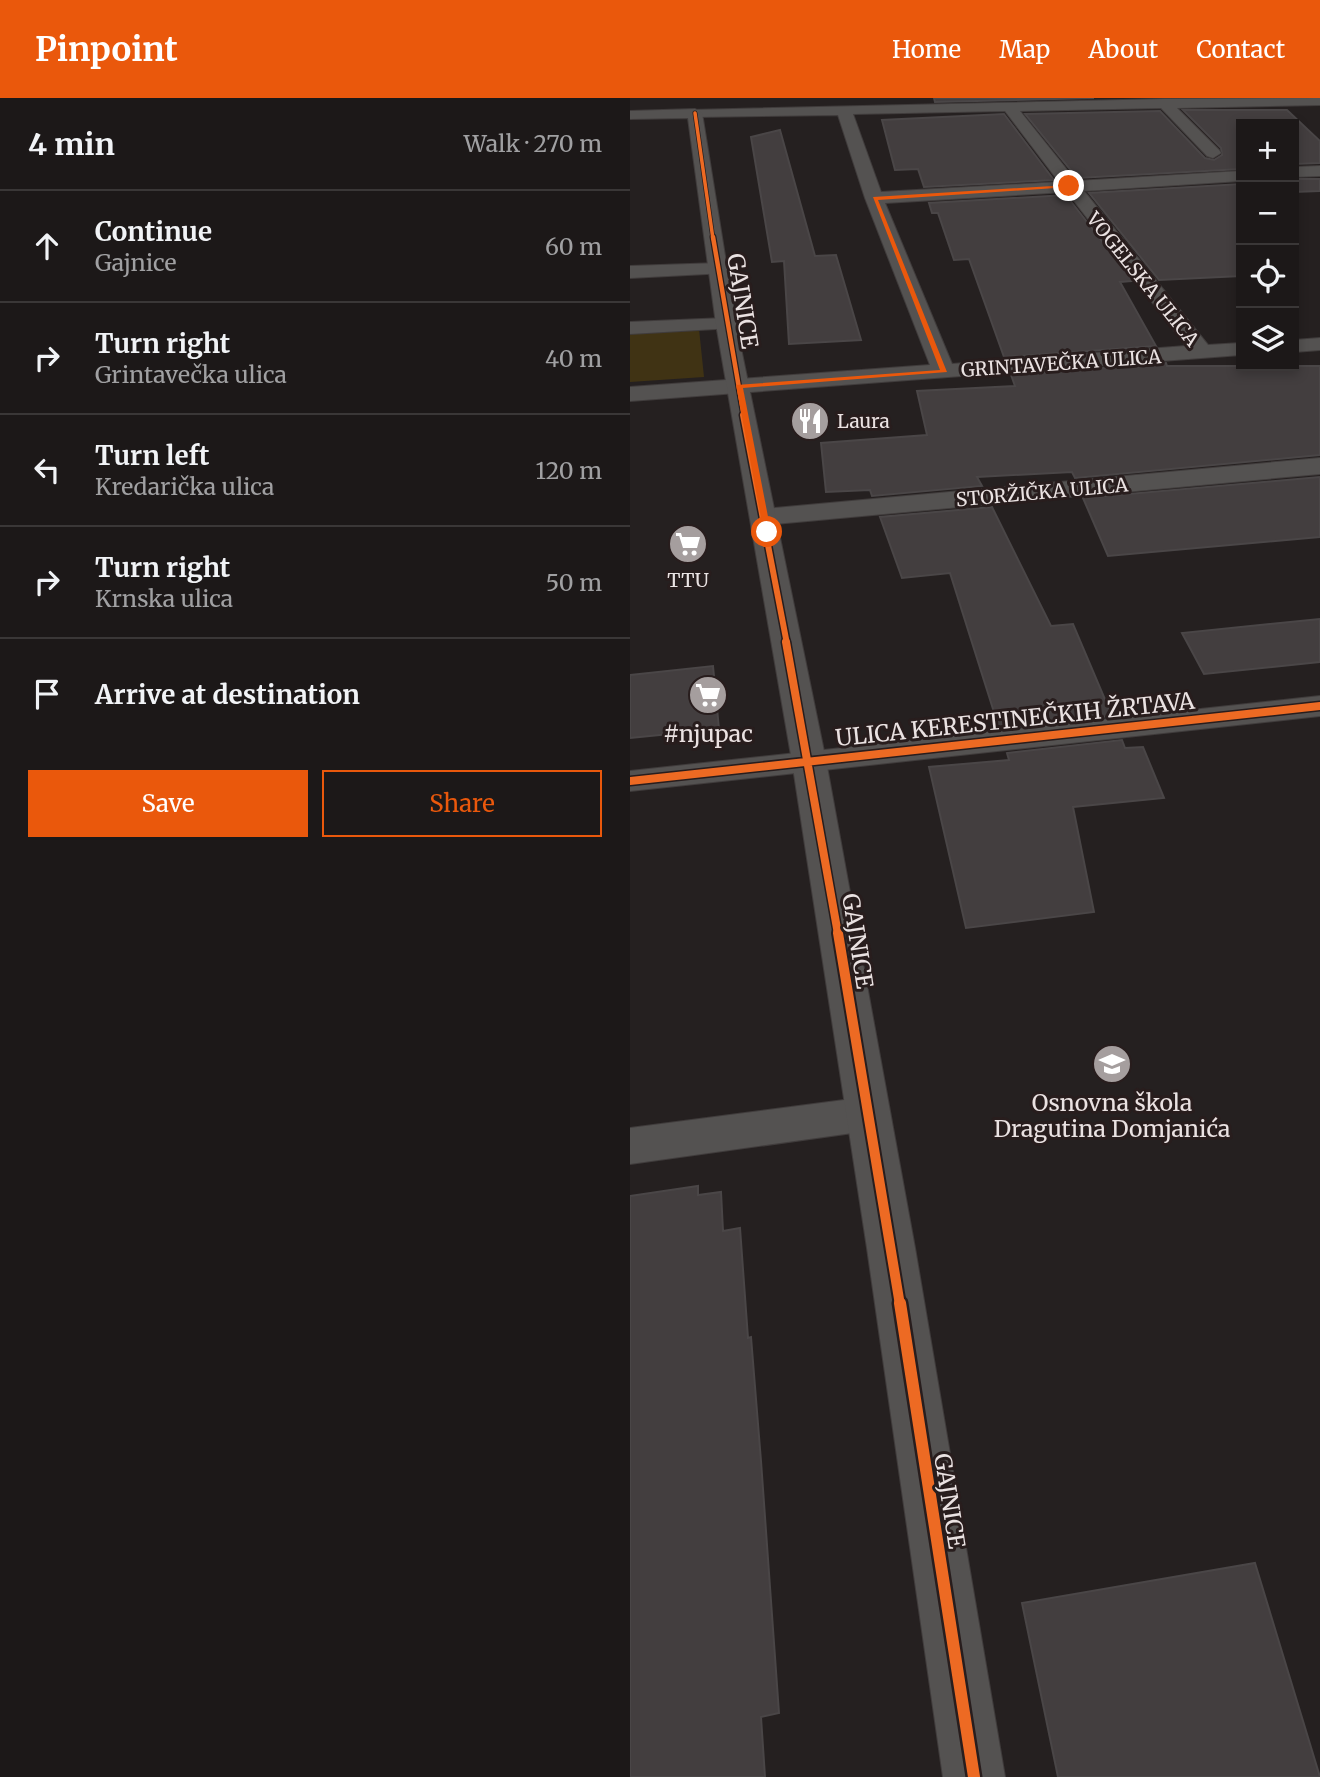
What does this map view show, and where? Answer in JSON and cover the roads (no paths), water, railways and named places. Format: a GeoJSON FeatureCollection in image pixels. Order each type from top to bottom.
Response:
{"type":"FeatureCollection","features":[{"type":"Feature","properties":{"kind":"street"},"geometry":{"type":"LineString","coordinates":[[630,114],[1164,103],[1318,103]]}},
{"type":"Feature","properties":{"kind":"street"},"geometry":{"type":"LineString","coordinates":[[1164,103],[1213,153]]}},
{"type":"Feature","properties":{"kind":"street","name":"VOGELSKA ULICA"},"geometry":{"type":"LineString","coordinates":[[1008,106],[1202,352]]}},
{"type":"Feature","properties":{"kind":"street"},"geometry":{"type":"LineString","coordinates":[[844,110],[874,198],[944,372]]}},
{"type":"Feature","properties":{"kind":"street","name":"GAJNICE"},"geometry":{"type":"LineString","coordinates":[[695,113],[726,324],[809,761],[866,1114],[891,1248],[974,1777]]}},
{"type":"Feature","properties":{"kind":"street"},"geometry":{"type":"LineString","coordinates":[[1299,172],[1320,171]]}},
{"type":"Feature","properties":{"kind":"street"},"geometry":{"type":"LineString","coordinates":[[874,198],[1236,176]]}},
{"type":"Feature","properties":{"kind":"street"},"geometry":{"type":"LineString","coordinates":[[630,272],[719,269]]}},
{"type":"Feature","properties":{"kind":"street","name":"GAJNICE"},"geometry":{"type":"LineString","coordinates":[[630,328],[726,324]]}},
{"type":"Feature","properties":{"kind":"street"},"geometry":{"type":"LineString","coordinates":[[1299,345],[1320,344]]}},
{"type":"Feature","properties":{"kind":"street","name":"GRINTAVEČKA ULICA"},"geometry":{"type":"LineString","coordinates":[[630,394],[1236,349]]}},
{"type":"Feature","properties":{"kind":"street","name":"STORŽIČKA ULICA"},"geometry":{"type":"LineString","coordinates":[[764,517],[1320,466]]}},
{"type":"Feature","properties":{"kind":"street","name":"ULICA KERESTINEČKIH ŽRTAVA"},"geometry":{"type":"LineString","coordinates":[[630,781],[1320,706]]}},
{"type":"Feature","properties":{"kind":"street"},"geometry":{"type":"LineString","coordinates":[[630,1146],[866,1114]]}},
{"type":"Feature","properties":{"kind":"place","name":"Laura"},"geometry":{"type":"Point","coordinates":[810,421]}},
{"type":"Feature","properties":{"kind":"place","name":"TTU"},"geometry":{"type":"Point","coordinates":[688,544]}},
{"type":"Feature","properties":{"kind":"place","name":"#njupac"},"geometry":{"type":"Point","coordinates":[708,695]}},
{"type":"Feature","properties":{"kind":"place","name":"Osnovna škola Dragutina Domjanića"},"geometry":{"type":"Point","coordinates":[1112,1064]}}]}
